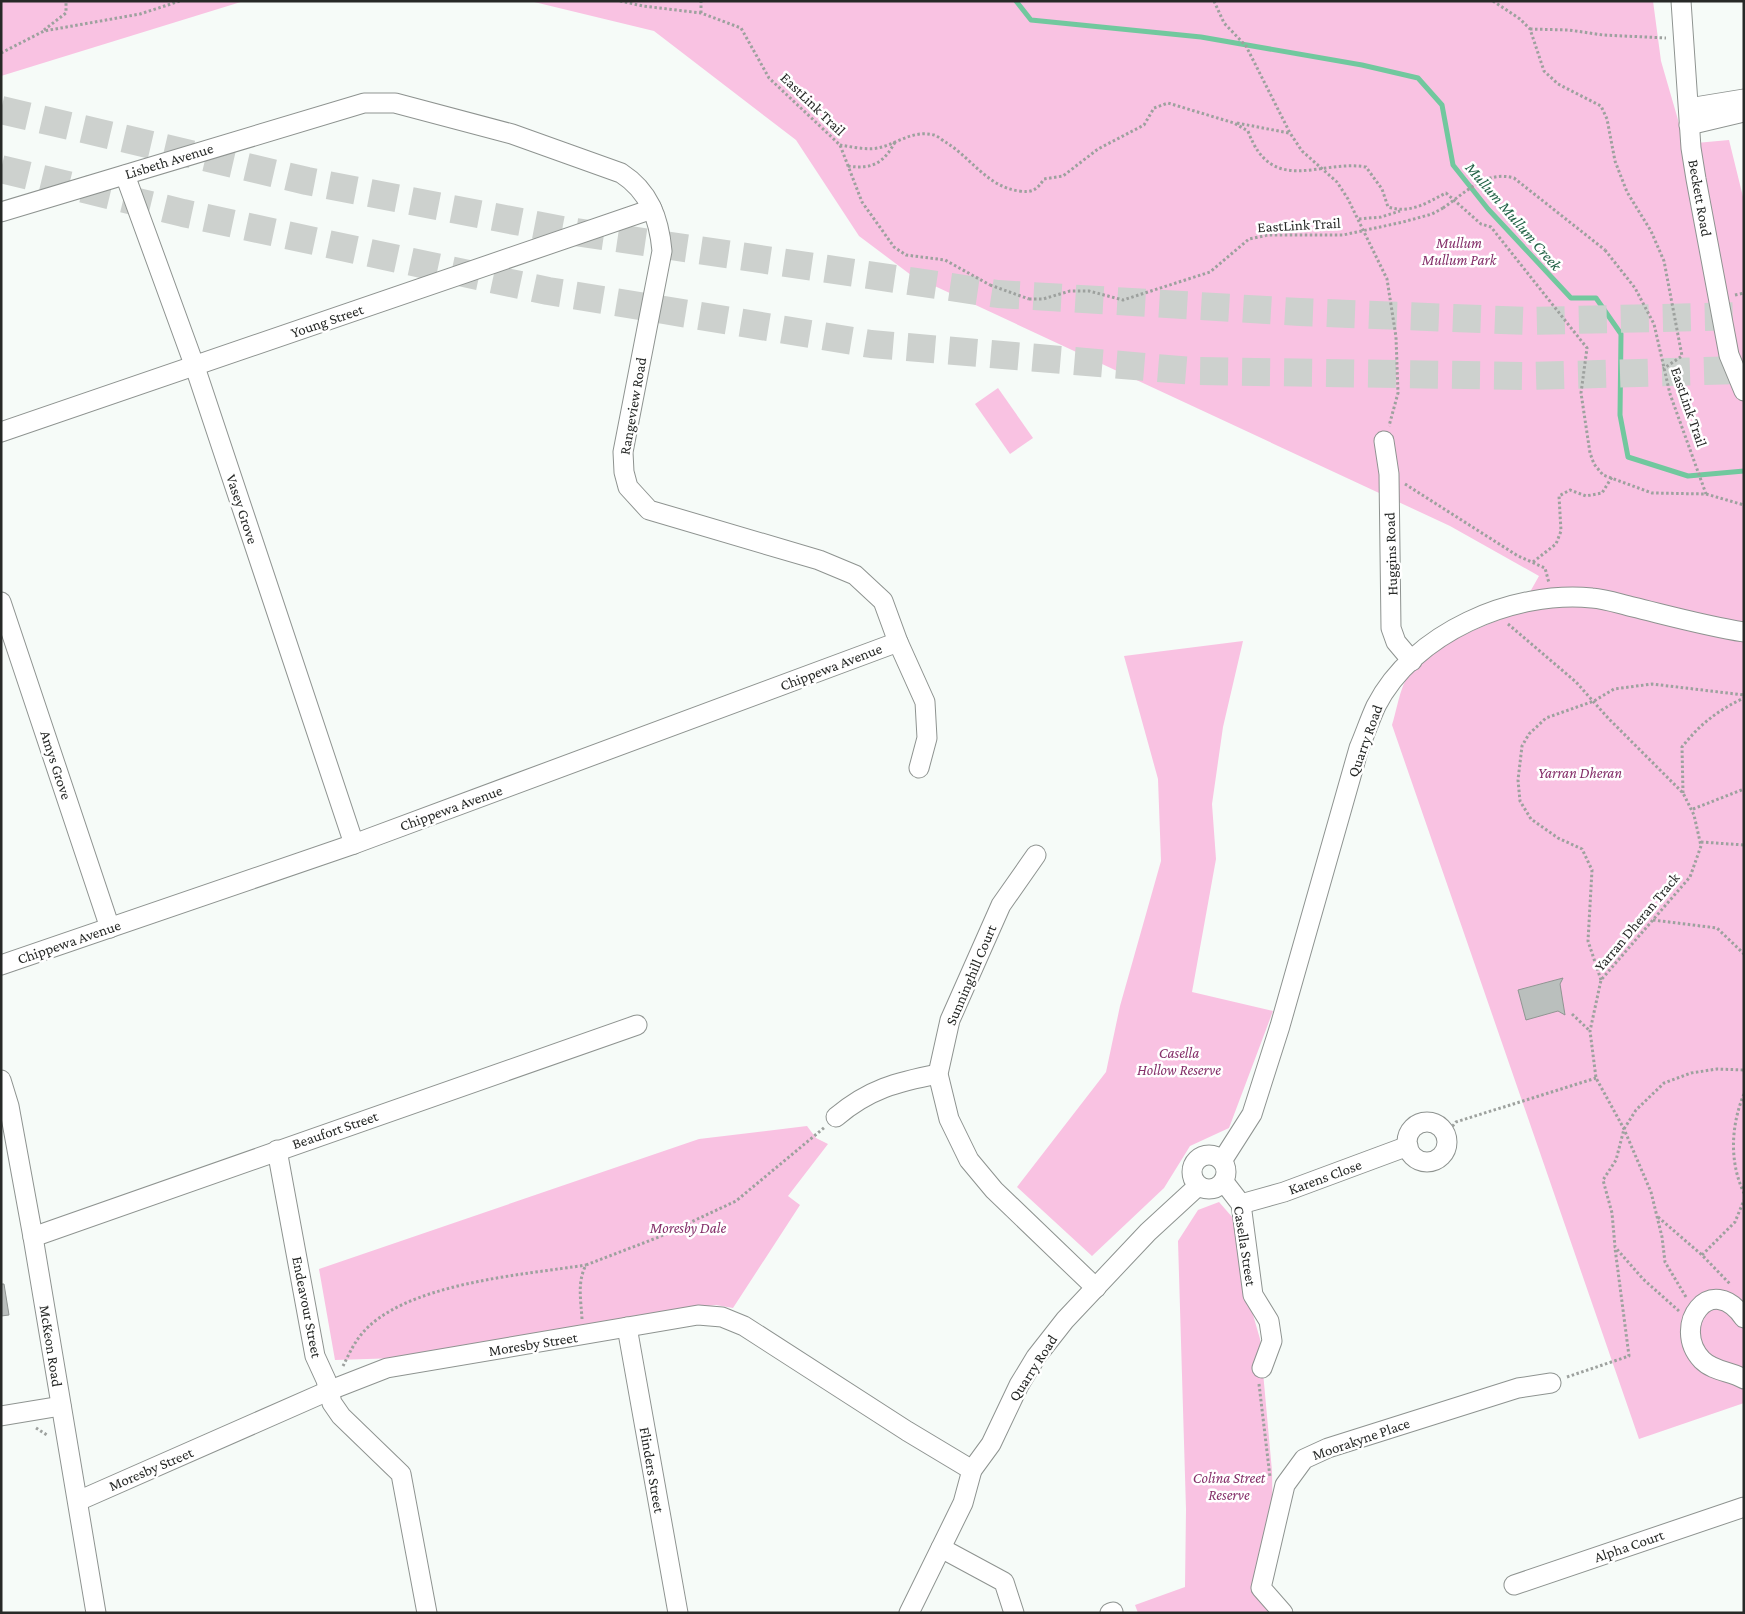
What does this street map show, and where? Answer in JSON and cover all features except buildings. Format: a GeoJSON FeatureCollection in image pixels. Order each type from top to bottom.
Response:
{"type":"FeatureCollection","features":[{"type":"Feature","properties":{"kind":"street","name":"Beckett Road"},"geometry":{"type":"LineString","coordinates":[[1681,1],[1689,117],[1696,179],[1722,325],[1732,364],[1744,391]]}},
{"type":"Feature","properties":{"kind":"street"},"geometry":{"type":"LineString","coordinates":[[1689,117],[1744,99]]}},
{"type":"Feature","properties":{"kind":"street","name":"Rangeview Road"},"geometry":{"type":"LineString","coordinates":[[337,109],[364,103],[395,103],[512,134],[621,173],[634,181],[652,209],[660,226],[662,251],[623,452],[624,472],[628,487],[650,510],[819,560],[855,575],[883,600],[898,642],[925,702],[927,738],[919,768]]}},
{"type":"Feature","properties":{"kind":"street","name":"Lisbeth Avenue"},"geometry":{"type":"LineString","coordinates":[[1,212],[337,109]]}},
{"type":"Feature","properties":{"kind":"street"},"geometry":{"type":"LineString","coordinates":[[1689,117],[1744,112]]}},
{"type":"Feature","properties":{"kind":"street","name":"Vasey Grove"},"geometry":{"type":"LineString","coordinates":[[125,175],[195,367],[354,844]]}},
{"type":"Feature","properties":{"kind":"street","name":"Young Street"},"geometry":{"type":"LineString","coordinates":[[1,432],[652,209]]}},
{"type":"Feature","properties":{"kind":"street","name":"Huggins Road"},"geometry":{"type":"LineString","coordinates":[[1384,441],[1389,474],[1391,628],[1396,642],[1412,661]]}},
{"type":"Feature","properties":{"kind":"street","name":"Quarry Road"},"geometry":{"type":"LineString","coordinates":[[1222,1160],[1252,1114],[1280,1026],[1359,748],[1376,705],[1396,678],[1412,661],[1430,645],[1459,626],[1508,605],[1552,598],[1593,598],[1709,626],[1744,632]]}},
{"type":"Feature","properties":{"kind":"street","name":"Amys Grove"},"geometry":{"type":"LineString","coordinates":[[1,602],[110,928]]}},
{"type":"Feature","properties":{"kind":"street","name":"Chippewa Avenue"},"geometry":{"type":"LineString","coordinates":[[1,965],[354,844],[898,642]]}},
{"type":"Feature","properties":{"kind":"street","name":"Sunninghill Court"},"geometry":{"type":"LineString","coordinates":[[1036,855],[1001,905],[950,1020],[938,1074],[948,1119],[969,1160],[994,1190],[1096,1288]]}},
{"type":"Feature","properties":{"kind":"street","name":"Beaufort Street"},"geometry":{"type":"LineString","coordinates":[[33,1238],[277,1150],[638,1025]]}},
{"type":"Feature","properties":{"kind":"street"},"geometry":{"type":"LineString","coordinates":[[836,1117],[852,1104],[882,1086],[938,1074]]}},
{"type":"Feature","properties":{"kind":"street","name":"McKeon Road"},"geometry":{"type":"LineString","coordinates":[[1,1080],[9,1106],[33,1238],[96,1613]]}},
{"type":"Feature","properties":{"kind":"street"},"geometry":{"type":"LineString","coordinates":[[1425,1122],[1437,1125],[1446,1134],[1446,1148],[1439,1158],[1433,1161],[1426,1162],[1414,1157],[1408,1146],[1409,1133],[1418,1124],[1425,1122]]}},
{"type":"Feature","properties":{"kind":"street","name":"Karens Close"},"geometry":{"type":"LineString","coordinates":[[1241,1204],[1284,1192],[1408,1146]]}},
{"type":"Feature","properties":{"kind":"street","name":"Endeavour Street"},"geometry":{"type":"LineString","coordinates":[[277,1150],[315,1356],[332,1403],[341,1416],[401,1474],[427,1613]]}},
{"type":"Feature","properties":{"kind":"street"},"geometry":{"type":"LineString","coordinates":[[1212,1155],[1222,1160],[1227,1171],[1224,1182],[1215,1189],[1203,1189],[1194,1182],[1192,1171],[1196,1161],[1212,1155]]}},
{"type":"Feature","properties":{"kind":"street","name":"Casella Street"},"geometry":{"type":"LineString","coordinates":[[1224,1182],[1241,1204],[1253,1295],[1269,1321],[1272,1341],[1262,1368]]}},
{"type":"Feature","properties":{"kind":"street","name":"Quarry Road"},"geometry":{"type":"LineString","coordinates":[[909,1613],[963,1503],[972,1470],[992,1444],[1019,1385],[1036,1357],[1065,1320],[1148,1232],[1198,1186]]}},
{"type":"Feature","properties":{"kind":"street"},"geometry":{"type":"LineString","coordinates":[[1740,1312],[1724,1300],[1715,1300],[1708,1301],[1694,1316],[1697,1354],[1710,1366],[1744,1379]]}},
{"type":"Feature","properties":{"kind":"street","name":"Moresby Street"},"geometry":{"type":"LineString","coordinates":[[78,1501],[328,1391],[388,1368],[698,1316],[722,1317],[744,1326],[899,1426],[972,1470]]}},
{"type":"Feature","properties":{"kind":"street","name":"Flinders Street"},"geometry":{"type":"LineString","coordinates":[[627,1327],[678,1613]]}},
{"type":"Feature","properties":{"kind":"street","name":"Moorakyne Place"},"geometry":{"type":"LineString","coordinates":[[1283,1613],[1261,1588],[1285,1484],[1304,1459],[1328,1448],[1518,1388],[1550,1383]]}},
{"type":"Feature","properties":{"kind":"street"},"geometry":{"type":"LineString","coordinates":[[1,1416],[61,1406]]}},
{"type":"Feature","properties":{"kind":"street","name":"Alpha Court"},"geometry":{"type":"LineString","coordinates":[[1514,1585],[1744,1506]]}},
{"type":"Feature","properties":{"kind":"street"},"geometry":{"type":"LineString","coordinates":[[940,1548],[1004,1582],[1014,1613]]}},
{"type":"Feature","properties":{"kind":"path"},"geometry":{"type":"LineString","coordinates":[[1,53],[44,31],[66,13],[66,1]]}},
{"type":"Feature","properties":{"kind":"path"},"geometry":{"type":"LineString","coordinates":[[44,31],[140,14],[180,1]]}},
{"type":"Feature","properties":{"kind":"path","name":"EastLink Trail"},"geometry":{"type":"LineString","coordinates":[[620,1],[643,6],[701,13],[740,28],[769,78],[840,145],[862,202],[894,247],[906,255],[945,260],[990,285],[1029,299],[1043,299],[1070,291],[1089,291],[1123,300],[1141,296],[1210,272],[1249,239],[1268,235],[1343,235],[1365,230],[1432,214],[1488,178],[1501,175],[1514,178],[1605,250],[1635,288],[1654,324],[1663,369],[1706,494]]}},
{"type":"Feature","properties":{"kind":"path"},"geometry":{"type":"LineString","coordinates":[[701,1],[701,13]]}},
{"type":"Feature","properties":{"kind":"path"},"geometry":{"type":"LineString","coordinates":[[1214,1],[1224,23],[1246,46],[1290,133],[1302,151],[1337,182],[1365,230],[1387,279],[1396,337],[1398,393],[1384,441]]}},
{"type":"Feature","properties":{"kind":"path"},"geometry":{"type":"LineString","coordinates":[[1494,1],[1530,28],[1544,71],[1558,84],[1600,106],[1607,119],[1615,161],[1624,185],[1651,231],[1664,261],[1682,356],[1663,369]]}},
{"type":"Feature","properties":{"kind":"path"},"geometry":{"type":"LineString","coordinates":[[1530,28],[1569,30],[1603,35],[1684,39]]}},
{"type":"Feature","properties":{"kind":"path"},"geometry":{"type":"LineString","coordinates":[[840,145],[875,148],[915,135],[934,135],[959,150],[986,178],[1008,190],[1030,193],[1039,188],[1044,179],[1063,176],[1098,149],[1144,125],[1154,108],[1168,102],[1234,123],[1290,133]]}},
{"type":"Feature","properties":{"kind":"path"},"geometry":{"type":"LineString","coordinates":[[1234,123],[1248,131],[1253,144],[1272,164],[1286,170],[1323,170],[1348,164],[1366,167],[1382,190],[1388,207],[1401,211]]}},
{"type":"Feature","properties":{"kind":"path"},"geometry":{"type":"LineString","coordinates":[[848,166],[873,167],[882,160],[897,140]]}},
{"type":"Feature","properties":{"kind":"path"},"geometry":{"type":"LineString","coordinates":[[1359,219],[1381,217],[1420,206],[1446,193],[1481,224],[1491,227],[1588,348],[1581,393],[1590,454],[1594,464],[1603,475],[1652,493],[1706,494],[1744,505]]}},
{"type":"Feature","properties":{"kind":"path"},"geometry":{"type":"LineString","coordinates":[[1389,474],[1510,550],[1545,568],[1552,598]]}},
{"type":"Feature","properties":{"kind":"path"},"geometry":{"type":"LineString","coordinates":[[1533,562],[1556,544],[1560,532],[1559,496],[1570,490],[1586,496],[1602,493],[1612,477]]}},
{"type":"Feature","properties":{"kind":"path"},"geometry":{"type":"LineString","coordinates":[[1492,612],[1563,669],[1608,718],[1683,793],[1692,808],[1701,842],[1744,845]]}},
{"type":"Feature","properties":{"kind":"path"},"geometry":{"type":"LineString","coordinates":[[1601,980],[1588,941],[1592,870],[1582,849],[1558,838],[1531,819],[1520,801],[1518,780],[1522,746],[1529,734],[1546,718],[1594,701],[1614,689],[1652,684],[1744,696]]}},
{"type":"Feature","properties":{"kind":"path"},"geometry":{"type":"LineString","coordinates":[[1683,793],[1682,747],[1699,726],[1726,706],[1744,696]]}},
{"type":"Feature","properties":{"kind":"path"},"geometry":{"type":"LineString","coordinates":[[1692,808],[1744,789]]}},
{"type":"Feature","properties":{"kind":"path","name":"Yarran Dheran Track"},"geometry":{"type":"LineString","coordinates":[[1694,1316],[1665,1262],[1658,1217],[1651,1192],[1624,1129],[1596,1078],[1590,1031],[1601,980],[1690,877],[1701,842]]}},
{"type":"Feature","properties":{"kind":"path"},"geometry":{"type":"LineString","coordinates":[[1652,920],[1717,928],[1744,954]]}},
{"type":"Feature","properties":{"kind":"path"},"geometry":{"type":"LineString","coordinates":[[1572,1014],[1590,1031]]}},
{"type":"Feature","properties":{"kind":"path"},"geometry":{"type":"LineString","coordinates":[[1550,1383],[1629,1356],[1612,1213],[1603,1180],[1616,1160],[1624,1129],[1636,1110],[1664,1083],[1692,1073],[1717,1069],[1744,1070]]}},
{"type":"Feature","properties":{"kind":"path"},"geometry":{"type":"LineString","coordinates":[[1446,1134],[1456,1122],[1596,1078]]}},
{"type":"Feature","properties":{"kind":"path"},"geometry":{"type":"LineString","coordinates":[[1744,1094],[1739,1106],[1732,1156],[1737,1179],[1744,1193]]}},
{"type":"Feature","properties":{"kind":"path"},"geometry":{"type":"LineString","coordinates":[[328,1391],[360,1336],[384,1314],[438,1290],[586,1265],[659,1237],[736,1201],[836,1117]]}},
{"type":"Feature","properties":{"kind":"path"},"geometry":{"type":"LineString","coordinates":[[1702,1255],[1735,1222],[1744,1200]]}},
{"type":"Feature","properties":{"kind":"path"},"geometry":{"type":"LineString","coordinates":[[1658,1217],[1702,1255],[1733,1287],[1740,1312]]}},
{"type":"Feature","properties":{"kind":"path"},"geometry":{"type":"LineString","coordinates":[[1615,1248],[1643,1279],[1694,1316]]}},
{"type":"Feature","properties":{"kind":"path"},"geometry":{"type":"LineString","coordinates":[[584,1335],[580,1289],[581,1274],[586,1265]]}},
{"type":"Feature","properties":{"kind":"path"},"geometry":{"type":"LineString","coordinates":[[1262,1368],[1258,1375],[1270,1480]]}},
{"type":"Feature","properties":{"kind":"path"},"geometry":{"type":"LineString","coordinates":[[35,1427],[46,1433],[48,1442]]}},
{"type":"Feature","properties":{"kind":"green space"},"geometry":{"type":"Polygon","coordinates":[[[1,1],[244,1],[1,76],[1,1]]]}},
{"type":"Feature","properties":{"kind":"green space","name":"Mullum Mullum Park"},"geometry":{"type":"Polygon","coordinates":[[[530,1],[1653,1],[1661,61],[1685,144],[1729,140],[1744,201],[1744,1403],[1639,1439],[1392,725],[1405,682],[1417,666],[1443,646],[1458,638],[1518,613],[1539,576],[1450,526],[911,275],[859,236],[796,140],[654,31],[530,1]]]}},
{"type":"Feature","properties":{"kind":"green space"},"geometry":{"type":"Polygon","coordinates":[[[998,388],[1033,438],[1010,454],[975,404],[998,388]]]}},
{"type":"Feature","properties":{"kind":"green space","name":"Casella Hollow Reserve"},"geometry":{"type":"Polygon","coordinates":[[[1243,641],[1223,727],[1212,804],[1216,859],[1192,992],[1273,1011],[1229,1128],[1190,1146],[1164,1188],[1092,1256],[1017,1187],[1106,1072],[1120,1006],[1161,861],[1158,779],[1124,656],[1243,641]]]}},
{"type":"Feature","properties":{"kind":"green space","name":"Moresby Dale"},"geometry":{"type":"Polygon","coordinates":[[[807,1126],[816,1138],[828,1144],[788,1196],[800,1205],[733,1308],[716,1305],[639,1315],[399,1358],[335,1360],[319,1269],[699,1139],[807,1126]]]}},
{"type":"Feature","properties":{"kind":"green space","name":"Colina Street Reserve"},"geometry":{"type":"Polygon","coordinates":[[[1219,1202],[1233,1218],[1241,1273],[1260,1339],[1272,1471],[1273,1532],[1261,1588],[1270,1613],[1138,1613],[1135,1605],[1185,1587],[1186,1509],[1178,1241],[1198,1210],[1219,1202]]]}},
{"type":"Feature","properties":{"kind":"waterway","name":"Mullum Mullum Creek"},"geometry":{"type":"LineString","coordinates":[[1016,1],[1031,20],[1201,37],[1362,65],[1418,78],[1442,105],[1453,165],[1488,209],[1571,298],[1596,298],[1621,334],[1620,415],[1628,457],[1688,476],[1744,471]]}},
{"type":"Feature","properties":{"kind":"tunnel"},"geometry":{"type":"LineString","coordinates":[[1,110],[307,181],[562,230],[998,294],[1300,312],[1529,321],[1744,316]]}},
{"type":"Feature","properties":{"kind":"tunnel"},"geometry":{"type":"LineString","coordinates":[[1,169],[183,213],[548,291],[871,344],[1193,371],[1529,376],[1744,370]]}},
{"type":"Feature","properties":{"kind":"park label","name":"Yarran Dheran"},"geometry":{"type":"Point","coordinates":[1580,773]}}]}
